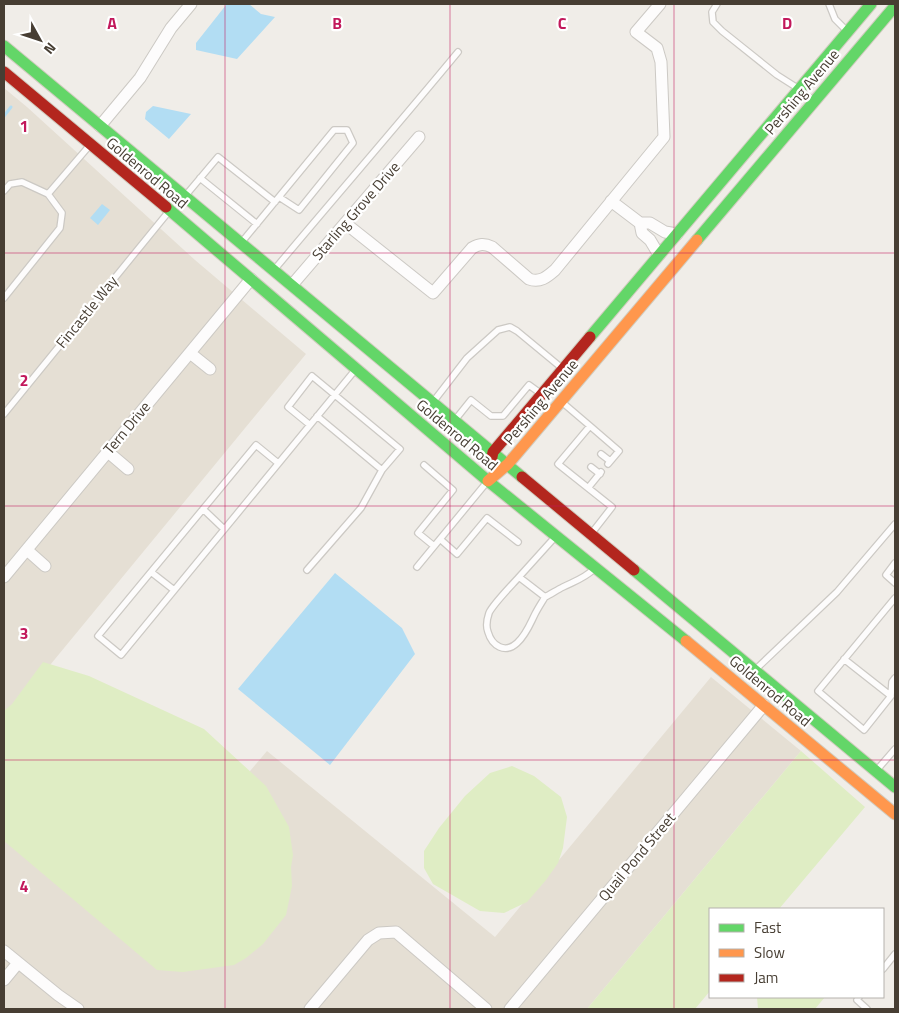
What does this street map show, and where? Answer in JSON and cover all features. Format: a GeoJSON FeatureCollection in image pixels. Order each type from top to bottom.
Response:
{"type":"FeatureCollection","features":[{"type":"Feature","properties":{"kind":"main road","name":"Pershing Avenue"},"geometry":{"type":"LineString","coordinates":[[488,481],[493,452],[871,4]]}},
{"type":"Feature","properties":{"kind":"main road","name":"Pershing Avenue"},"geometry":{"type":"LineString","coordinates":[[488,481],[508,464],[895,6]]}},
{"type":"Feature","properties":{"kind":"main road","name":"Goldenrod Road"},"geometry":{"type":"LineString","coordinates":[[4,46],[895,787]]}},
{"type":"Feature","properties":{"kind":"main road","name":"Goldenrod Road"},"geometry":{"type":"LineString","coordinates":[[4,72],[170,210],[488,481],[596,567],[895,814]]}},
{"type":"Feature","properties":{"kind":"main road"},"geometry":{"type":"LineString","coordinates":[[618,585],[646,596],[737,671],[754,670]]}},
{"type":"Feature","properties":{"kind":"main road"},"geometry":{"type":"LineString","coordinates":[[764,705],[778,703],[788,706],[888,790],[895,793]]}},
{"type":"Feature","properties":{"kind":"main road"},"geometry":{"type":"LineString","coordinates":[[880,801],[895,804]]}},
{"type":"Feature","properties":{"kind":"street"},"geometry":{"type":"LineString","coordinates":[[90,145],[140,78],[171,28],[191,4]]}},
{"type":"Feature","properties":{"kind":"street"},"geometry":{"type":"LineString","coordinates":[[345,223],[433,293],[472,248],[482,244],[492,247],[529,279],[534,281],[545,278],[555,270],[664,137],[661,62],[657,48],[636,32],[660,4]]}},
{"type":"Feature","properties":{"kind":"street","name":"Starling Grove Drive"},"geometry":{"type":"LineString","coordinates":[[292,285],[419,137]]}},
{"type":"Feature","properties":{"kind":"street"},"geometry":{"type":"LineString","coordinates":[[612,201],[640,223],[650,223],[665,232],[677,234]]}},
{"type":"Feature","properties":{"kind":"street"},"geometry":{"type":"LineString","coordinates":[[640,223],[642,233],[650,240],[659,255]]}},
{"type":"Feature","properties":{"kind":"street","name":"Tern Drive"},"geometry":{"type":"LineString","coordinates":[[4,577],[251,279]]}},
{"type":"Feature","properties":{"kind":"street"},"geometry":{"type":"LineString","coordinates":[[190,353],[210,369]]}},
{"type":"Feature","properties":{"kind":"street"},"geometry":{"type":"LineString","coordinates":[[108,452],[128,469]]}},
{"type":"Feature","properties":{"kind":"street"},"geometry":{"type":"LineString","coordinates":[[26,550],[46,566]]}},
{"type":"Feature","properties":{"kind":"street","name":"Quail Pond Street"},"geometry":{"type":"LineString","coordinates":[[510,1009],[764,705]]}},
{"type":"Feature","properties":{"kind":"street"},"geometry":{"type":"LineString","coordinates":[[310,1009],[368,940],[379,933],[396,932],[486,1009]]}},
{"type":"Feature","properties":{"kind":"street"},"geometry":{"type":"LineString","coordinates":[[4,950],[58,995],[78,1009]]}},
{"type":"Feature","properties":{"kind":"street"},"geometry":{"type":"LineString","coordinates":[[4,980],[18,963]]}},
{"type":"Feature","properties":{"kind":"lane"},"geometry":{"type":"LineString","coordinates":[[717,4],[712,12],[713,22],[777,75],[814,101]]}},
{"type":"Feature","properties":{"kind":"lane"},"geometry":{"type":"LineString","coordinates":[[829,4],[835,19],[848,32]]}},
{"type":"Feature","properties":{"kind":"lane"},"geometry":{"type":"LineString","coordinates":[[274,270],[458,52]]}},
{"type":"Feature","properties":{"kind":"lane"},"geometry":{"type":"LineString","coordinates":[[185,196],[218,156],[277,199],[299,210],[353,143],[347,130],[334,130],[277,199],[242,243]]}},
{"type":"Feature","properties":{"kind":"lane"},"geometry":{"type":"LineString","coordinates":[[48,194],[90,145]]}},
{"type":"Feature","properties":{"kind":"lane"},"geometry":{"type":"LineString","coordinates":[[200,178],[258,224]]}},
{"type":"Feature","properties":{"kind":"lane"},"geometry":{"type":"LineString","coordinates":[[4,191],[10,184],[22,182],[48,194],[62,213],[60,228],[4,298]]}},
{"type":"Feature","properties":{"kind":"lane","name":"Fincastle Way"},"geometry":{"type":"LineString","coordinates":[[4,414],[170,210]]}},
{"type":"Feature","properties":{"kind":"lane"},"geometry":{"type":"LineString","coordinates":[[433,402],[467,358],[498,330],[510,327],[517,331],[563,369]]}},
{"type":"Feature","properties":{"kind":"lane"},"geometry":{"type":"LineString","coordinates":[[278,463],[256,445],[98,636],[121,655],[356,369]]}},
{"type":"Feature","properties":{"kind":"lane"},"geometry":{"type":"LineString","coordinates":[[307,570],[361,508],[382,470],[400,449],[312,376],[288,407],[310,425]]}},
{"type":"Feature","properties":{"kind":"lane"},"geometry":{"type":"LineString","coordinates":[[455,420],[471,400],[491,416],[502,416],[529,385],[542,394]]}},
{"type":"Feature","properties":{"kind":"lane"},"geometry":{"type":"LineString","coordinates":[[561,401],[619,451],[609,462],[601,454]]}},
{"type":"Feature","properties":{"kind":"lane"},"geometry":{"type":"LineString","coordinates":[[317,416],[382,470]]}},
{"type":"Feature","properties":{"kind":"lane"},"geometry":{"type":"LineString","coordinates":[[590,426],[558,464],[612,507],[591,534]]}},
{"type":"Feature","properties":{"kind":"lane"},"geometry":{"type":"LineString","coordinates":[[581,437],[587,442]]}},
{"type":"Feature","properties":{"kind":"lane"},"geometry":{"type":"LineString","coordinates":[[570,450],[577,455]]}},
{"type":"Feature","properties":{"kind":"lane"},"geometry":{"type":"LineString","coordinates":[[424,466],[453,490],[418,533],[434,546]]}},
{"type":"Feature","properties":{"kind":"lane"},"geometry":{"type":"LineString","coordinates":[[588,488],[600,473],[591,467]]}},
{"type":"Feature","properties":{"kind":"lane"},"geometry":{"type":"LineString","coordinates":[[417,567],[488,481]]}},
{"type":"Feature","properties":{"kind":"lane"},"geometry":{"type":"LineString","coordinates":[[203,509],[224,529]]}},
{"type":"Feature","properties":{"kind":"lane"},"geometry":{"type":"LineString","coordinates":[[440,540],[457,554],[487,518],[518,542]]}},
{"type":"Feature","properties":{"kind":"lane"},"geometry":{"type":"LineString","coordinates":[[754,670],[837,592],[895,524]]}},
{"type":"Feature","properties":{"kind":"lane"},"geometry":{"type":"LineString","coordinates":[[556,535],[490,611],[487,631],[493,643],[502,649],[509,649],[517,643],[530,627],[545,597],[581,580],[596,567]]}},
{"type":"Feature","properties":{"kind":"lane"},"geometry":{"type":"LineString","coordinates":[[895,563],[886,575],[895,583]]}},
{"type":"Feature","properties":{"kind":"lane"},"geometry":{"type":"LineString","coordinates":[[151,572],[174,590]]}},
{"type":"Feature","properties":{"kind":"lane"},"geometry":{"type":"LineString","coordinates":[[519,577],[545,597]]}},
{"type":"Feature","properties":{"kind":"lane"},"geometry":{"type":"LineString","coordinates":[[895,598],[818,690],[864,730],[890,696],[892,682],[895,678]]}},
{"type":"Feature","properties":{"kind":"lane"},"geometry":{"type":"LineString","coordinates":[[844,659],[890,696]]}},
{"type":"Feature","properties":{"kind":"lane"},"geometry":{"type":"LineString","coordinates":[[876,771],[895,748]]}},
{"type":"Feature","properties":{"kind":"lane"},"geometry":{"type":"LineString","coordinates":[[884,968],[895,954]]}},
{"type":"Feature","properties":{"kind":"lane"},"geometry":{"type":"LineString","coordinates":[[858,998],[857,1000],[867,1009]]}},
{"type":"Feature","properties":{"kind":"shaded area"},"geometry":{"type":"Polygon","coordinates":[[[4,88],[195,260],[306,354],[4,721],[4,88]]]}},
{"type":"Feature","properties":{"kind":"shaded area"},"geometry":{"type":"Polygon","coordinates":[[[711,677],[801,751],[587,1009],[4,1009],[4,829],[119,926],[267,751],[495,937],[711,677]]]}},
{"type":"Feature","properties":{"kind":"green space"},"geometry":{"type":"Polygon","coordinates":[[[43,662],[89,676],[204,729],[266,786],[289,827],[293,855],[291,867],[292,886],[286,915],[263,944],[246,958],[234,965],[183,972],[157,970],[4,841],[4,711],[12,704],[43,662]]]}},
{"type":"Feature","properties":{"kind":"green space"},"geometry":{"type":"Polygon","coordinates":[[[801,751],[865,807],[780,908],[709,908],[709,992],[695,1009],[587,1009],[801,751]]]}},
{"type":"Feature","properties":{"kind":"green space"},"geometry":{"type":"Polygon","coordinates":[[[512,766],[534,776],[561,797],[567,817],[563,848],[558,863],[527,902],[504,913],[480,911],[433,884],[424,868],[424,851],[439,828],[465,796],[490,773],[512,766]]]}},
{"type":"Feature","properties":{"kind":"green space"},"geometry":{"type":"Polygon","coordinates":[[[757,998],[824,998],[815,1009],[758,1009],[757,998]]]}},
{"type":"Feature","properties":{"kind":"water"},"geometry":{"type":"Polygon","coordinates":[[[228,4],[249,4],[261,14],[275,17],[237,59],[196,50],[196,43],[228,4]]]}},
{"type":"Feature","properties":{"kind":"water"},"geometry":{"type":"Polygon","coordinates":[[[153,106],[191,114],[169,139],[145,119],[146,112],[153,106]]]}},
{"type":"Feature","properties":{"kind":"water"},"geometry":{"type":"Polygon","coordinates":[[[102,204],[110,210],[98,225],[90,218],[102,204]]]}},
{"type":"Feature","properties":{"kind":"water"},"geometry":{"type":"Polygon","coordinates":[[[335,573],[402,628],[415,654],[330,765],[238,689],[335,573]]]}},
{"type":"Feature","properties":{"kind":"waterway"},"geometry":{"type":"LineString","coordinates":[[4,116],[11,107]]}},
{"type":"Feature","properties":{"kind":"traffic: fast"},"geometry":{"type":"LineString","coordinates":[[590,337],[871,4]]}},
{"type":"Feature","properties":{"kind":"traffic: fast"},"geometry":{"type":"LineString","coordinates":[[697,240],[895,6]]}},
{"type":"Feature","properties":{"kind":"traffic: fast"},"geometry":{"type":"LineString","coordinates":[[4,46],[522,477]]}},
{"type":"Feature","properties":{"kind":"traffic: fast"},"geometry":{"type":"LineString","coordinates":[[166,207],[488,481],[686,641]]}},
{"type":"Feature","properties":{"kind":"traffic: fast"},"geometry":{"type":"LineString","coordinates":[[634,570],[895,787]]}},
{"type":"Feature","properties":{"kind":"traffic: slow"},"geometry":{"type":"LineString","coordinates":[[488,481],[508,464],[697,240]]}},
{"type":"Feature","properties":{"kind":"traffic: slow"},"geometry":{"type":"LineString","coordinates":[[686,641],[895,814]]}},
{"type":"Feature","properties":{"kind":"traffic: jam"},"geometry":{"type":"LineString","coordinates":[[4,72],[166,207]]}},
{"type":"Feature","properties":{"kind":"traffic: jam"},"geometry":{"type":"LineString","coordinates":[[491,462],[493,452],[590,337]]}},
{"type":"Feature","properties":{"kind":"traffic: jam"},"geometry":{"type":"LineString","coordinates":[[522,477],[634,570]]}}]}
